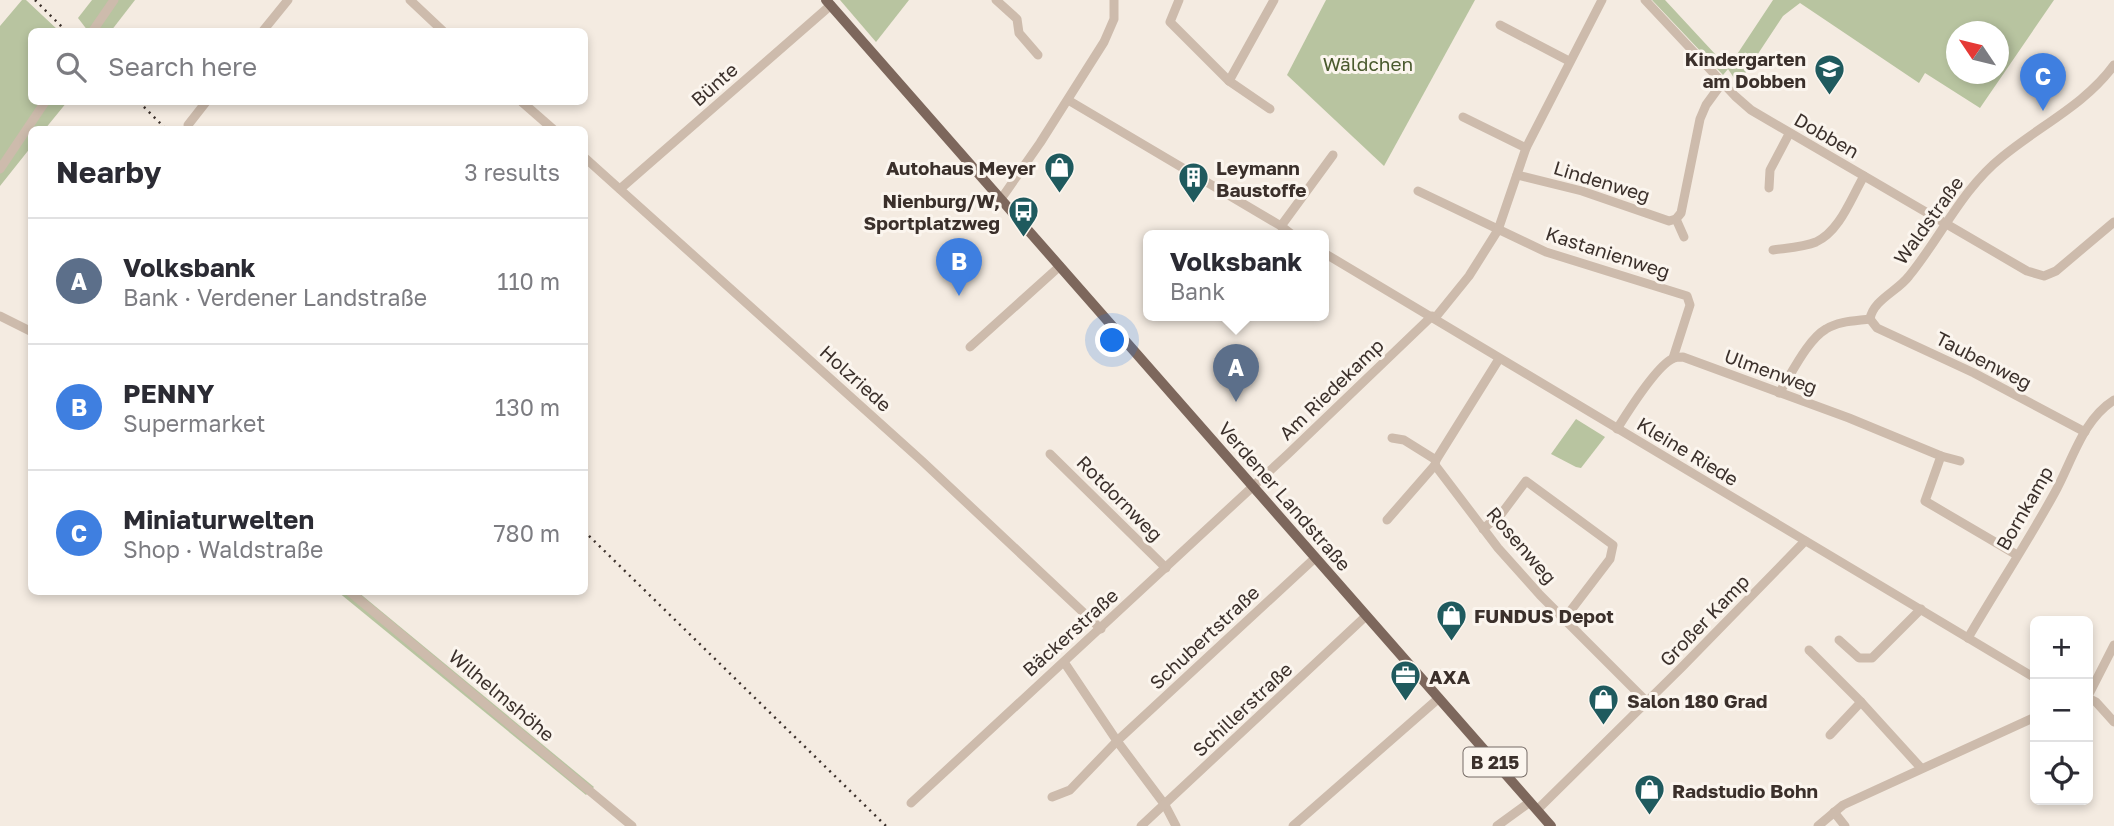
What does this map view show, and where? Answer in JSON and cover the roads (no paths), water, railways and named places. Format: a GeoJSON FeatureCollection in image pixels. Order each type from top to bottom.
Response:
{"type":"FeatureCollection","features":[{"type":"Feature","properties":{"kind":"main road","name":"Verdener Landstraße"},"geometry":{"type":"LineString","coordinates":[[828,2],[1551,826]]}},
{"type":"Feature","properties":{"kind":"street"},"geometry":{"type":"LineString","coordinates":[[94,28],[114,0]]}},
{"type":"Feature","properties":{"kind":"street"},"geometry":{"type":"LineString","coordinates":[[265,28],[288,0]]}},
{"type":"Feature","properties":{"kind":"street"},"geometry":{"type":"LineString","coordinates":[[410,0],[440,28]]}},
{"type":"Feature","properties":{"kind":"street"},"geometry":{"type":"LineString","coordinates":[[996,0],[1017,19],[1018,33],[1038,55]]}},
{"type":"Feature","properties":{"kind":"street"},"geometry":{"type":"LineString","coordinates":[[1001,199],[1104,42],[1114,19],[1114,0]]}},
{"type":"Feature","properties":{"kind":"street"},"geometry":{"type":"LineString","coordinates":[[1179,0],[1170,22],[1229,81],[1270,109]]}},
{"type":"Feature","properties":{"kind":"street"},"geometry":{"type":"LineString","coordinates":[[1229,81],[1274,0]]}},
{"type":"Feature","properties":{"kind":"street","name":"Am Riedekamp"},"geometry":{"type":"LineString","coordinates":[[1253,486],[1433,317],[1469,276],[1498,230],[1526,148],[1602,0]]}},
{"type":"Feature","properties":{"kind":"street","name":"Dobben"},"geometry":{"type":"LineString","coordinates":[[1645,0],[1722,83],[1751,110],[2027,271],[2044,276],[2066,263],[2114,222]]}},
{"type":"Feature","properties":{"kind":"street","name":"Bünte"},"geometry":{"type":"LineString","coordinates":[[620,189],[828,2]]}},
{"type":"Feature","properties":{"kind":"street"},"geometry":{"type":"LineString","coordinates":[[1500,25],[1569,61]]}},
{"type":"Feature","properties":{"kind":"street","name":"Waldstraße"},"geometry":{"type":"LineString","coordinates":[[1870,319],[1875,306],[1909,276],[1979,179],[2002,157],[2060,117],[2106,76],[2114,65]]}},
{"type":"Feature","properties":{"kind":"street"},"geometry":{"type":"LineString","coordinates":[[1684,237],[1676,219],[1681,213],[1700,119],[1706,105],[1722,83]]}},
{"type":"Feature","properties":{"kind":"street"},"geometry":{"type":"LineString","coordinates":[[1068,100],[1286,230]]}},
{"type":"Feature","properties":{"kind":"street"},"geometry":{"type":"LineString","coordinates":[[29,126],[43,105]]}},
{"type":"Feature","properties":{"kind":"street"},"geometry":{"type":"LineString","coordinates":[[187,125],[204,105]]}},
{"type":"Feature","properties":{"kind":"street"},"geometry":{"type":"LineString","coordinates":[[525,105],[549,126]]}},
{"type":"Feature","properties":{"kind":"street"},"geometry":{"type":"LineString","coordinates":[[1463,117],[1526,148]]}},
{"type":"Feature","properties":{"kind":"street"},"geometry":{"type":"LineString","coordinates":[[0,169],[28,127]]}},
{"type":"Feature","properties":{"kind":"street"},"geometry":{"type":"LineString","coordinates":[[1769,188],[1770,170],[1789,134]]}},
{"type":"Feature","properties":{"kind":"street"},"geometry":{"type":"LineString","coordinates":[[1281,226],[1333,155]]}},
{"type":"Feature","properties":{"kind":"street","name":"Holzriede"},"geometry":{"type":"LineString","coordinates":[[588,161],[922,461],[1101,629]]}},
{"type":"Feature","properties":{"kind":"street","name":"Lindenweg"},"geometry":{"type":"LineString","coordinates":[[1517,174],[1582,191],[1669,222],[1676,219]]}},
{"type":"Feature","properties":{"kind":"street"},"geometry":{"type":"LineString","coordinates":[[1773,250],[1814,243],[1826,237],[1864,176]]}},
{"type":"Feature","properties":{"kind":"street"},"geometry":{"type":"LineString","coordinates":[[1418,191],[1498,230]]}},
{"type":"Feature","properties":{"kind":"street","name":"Kastanienweg"},"geometry":{"type":"LineString","coordinates":[[1498,230],[1546,252],[1687,296],[1690,305],[1674,358]]}},
{"type":"Feature","properties":{"kind":"street","name":"Kleine Riede"},"geometry":{"type":"LineString","coordinates":[[1329,256],[2030,675]]}},
{"type":"Feature","properties":{"kind":"street"},"geometry":{"type":"LineString","coordinates":[[970,346],[1060,266]]}},
{"type":"Feature","properties":{"kind":"street"},"geometry":{"type":"LineString","coordinates":[[0,316],[28,330]]}},
{"type":"Feature","properties":{"kind":"street"},"geometry":{"type":"LineString","coordinates":[[1779,393],[1815,337],[1840,323],[1870,319]]}},
{"type":"Feature","properties":{"kind":"street","name":"Taubenweg"},"geometry":{"type":"LineString","coordinates":[[1870,319],[1877,328],[1974,373],[2085,432]]}},
{"type":"Feature","properties":{"kind":"street","name":"Ulmenweg"},"geometry":{"type":"LineString","coordinates":[[1674,358],[1683,357],[1959,461]]}},
{"type":"Feature","properties":{"kind":"street"},"geometry":{"type":"LineString","coordinates":[[1617,429],[1641,393],[1663,366],[1674,358]]}},
{"type":"Feature","properties":{"kind":"street"},"geometry":{"type":"LineString","coordinates":[[1387,520],[1436,463],[1499,359]]}},
{"type":"Feature","properties":{"kind":"street","name":"Bornkamp"},"geometry":{"type":"LineString","coordinates":[[1968,638],[2054,494],[2085,432],[2102,407],[2114,400]]}},
{"type":"Feature","properties":{"kind":"street","name":"Rosenweg"},"geometry":{"type":"LineString","coordinates":[[1392,438],[1404,440],[1436,463],[1483,528],[1540,596],[1647,702]]}},
{"type":"Feature","properties":{"kind":"street","name":"Rotdornweg"},"geometry":{"type":"LineString","coordinates":[[1050,454],[1166,568]]}},
{"type":"Feature","properties":{"kind":"street"},"geometry":{"type":"LineString","coordinates":[[1941,456],[1926,501],[2017,555]]}},
{"type":"Feature","properties":{"kind":"street"},"geometry":{"type":"LineString","coordinates":[[1483,528],[1502,513],[1526,481],[1613,545],[1610,559],[1565,618]]}},
{"type":"Feature","properties":{"kind":"street","name":"Bäckerstraße"},"geometry":{"type":"LineString","coordinates":[[911,803],[1253,486]]}},
{"type":"Feature","properties":{"kind":"street","name":"Großer Kamp"},"geometry":{"type":"LineString","coordinates":[[1497,826],[1533,806],[1647,702],[1805,541]]}},
{"type":"Feature","properties":{"kind":"street","name":"Schubertstraße"},"geometry":{"type":"LineString","coordinates":[[1052,797],[1070,790],[1117,741],[1315,558]]}},
{"type":"Feature","properties":{"kind":"street","name":"Wilhelmshöhe"},"geometry":{"type":"LineString","coordinates":[[354,595],[632,826]]}},
{"type":"Feature","properties":{"kind":"street"},"geometry":{"type":"LineString","coordinates":[[1839,640],[1859,658],[1872,657],[1921,609]]}},
{"type":"Feature","properties":{"kind":"street","name":"Schillerstraße"},"geometry":{"type":"LineString","coordinates":[[1141,826],[1366,616]]}},
{"type":"Feature","properties":{"kind":"street"},"geometry":{"type":"LineString","coordinates":[[2093,687],[2114,645]]}},
{"type":"Feature","properties":{"kind":"street"},"geometry":{"type":"LineString","coordinates":[[1809,650],[1921,768]]}},
{"type":"Feature","properties":{"kind":"street"},"geometry":{"type":"LineString","coordinates":[[1064,662],[1117,741],[1166,803],[1177,826]]}},
{"type":"Feature","properties":{"kind":"street"},"geometry":{"type":"LineString","coordinates":[[1293,826],[1438,698]]}},
{"type":"Feature","properties":{"kind":"street"},"geometry":{"type":"LineString","coordinates":[[2093,700],[2114,722]]}},
{"type":"Feature","properties":{"kind":"street"},"geometry":{"type":"LineString","coordinates":[[1830,734],[1861,702]]}},
{"type":"Feature","properties":{"kind":"street"},"geometry":{"type":"LineString","coordinates":[[1818,826],[1843,805],[2030,719]]}},
{"type":"Feature","properties":{"kind":"street"},"geometry":{"type":"LineString","coordinates":[[1834,812],[1844,826]]}},
{"type":"Feature","properties":{"kind":"railway"},"geometry":{"type":"LineString","coordinates":[[35,0],[63,28]]}},
{"type":"Feature","properties":{"kind":"railway"},"geometry":{"type":"LineString","coordinates":[[142,105],[163,126]]}},
{"type":"Feature","properties":{"kind":"railway"},"geometry":{"type":"LineString","coordinates":[[588,535],[886,826]]}},
{"type":"Feature","properties":{"kind":"place","name":"Kindergarten am Dobben"},"geometry":{"type":"Point","coordinates":[1829,96]}},
{"type":"Feature","properties":{"kind":"place","name":"Miniaturwelten"},"geometry":{"type":"Point","coordinates":[2043,111]}},
{"type":"Feature","properties":{"kind":"place","name":"Autohaus Meyer"},"geometry":{"type":"Point","coordinates":[1059,194]}},
{"type":"Feature","properties":{"kind":"place","name":"Leymann Baustoffe"},"geometry":{"type":"Point","coordinates":[1193,205]}},
{"type":"Feature","properties":{"kind":"place","name":"Nienburg/W, Sportplatzweg"},"geometry":{"type":"Point","coordinates":[1023,238]}},
{"type":"Feature","properties":{"kind":"place","name":"PENNY"},"geometry":{"type":"Point","coordinates":[959,296]}},
{"type":"Feature","properties":{"kind":"place","name":"Volksbank"},"geometry":{"type":"Point","coordinates":[1236,402]}},
{"type":"Feature","properties":{"kind":"place","name":"FUNDUS Depot"},"geometry":{"type":"Point","coordinates":[1451,642]}},
{"type":"Feature","properties":{"kind":"place","name":"AXA"},"geometry":{"type":"Point","coordinates":[1406,703]}},
{"type":"Feature","properties":{"kind":"place","name":"Salon 180 Grad"},"geometry":{"type":"Point","coordinates":[1604,727]}},
{"type":"Feature","properties":{"kind":"place","name":"Radstudio Bohn"},"geometry":{"type":"Point","coordinates":[1649,817]}},
{"type":"Feature","properties":{"kind":"park label","name":"Wäldchen"},"geometry":{"type":"Point","coordinates":[1368,63]}}]}
